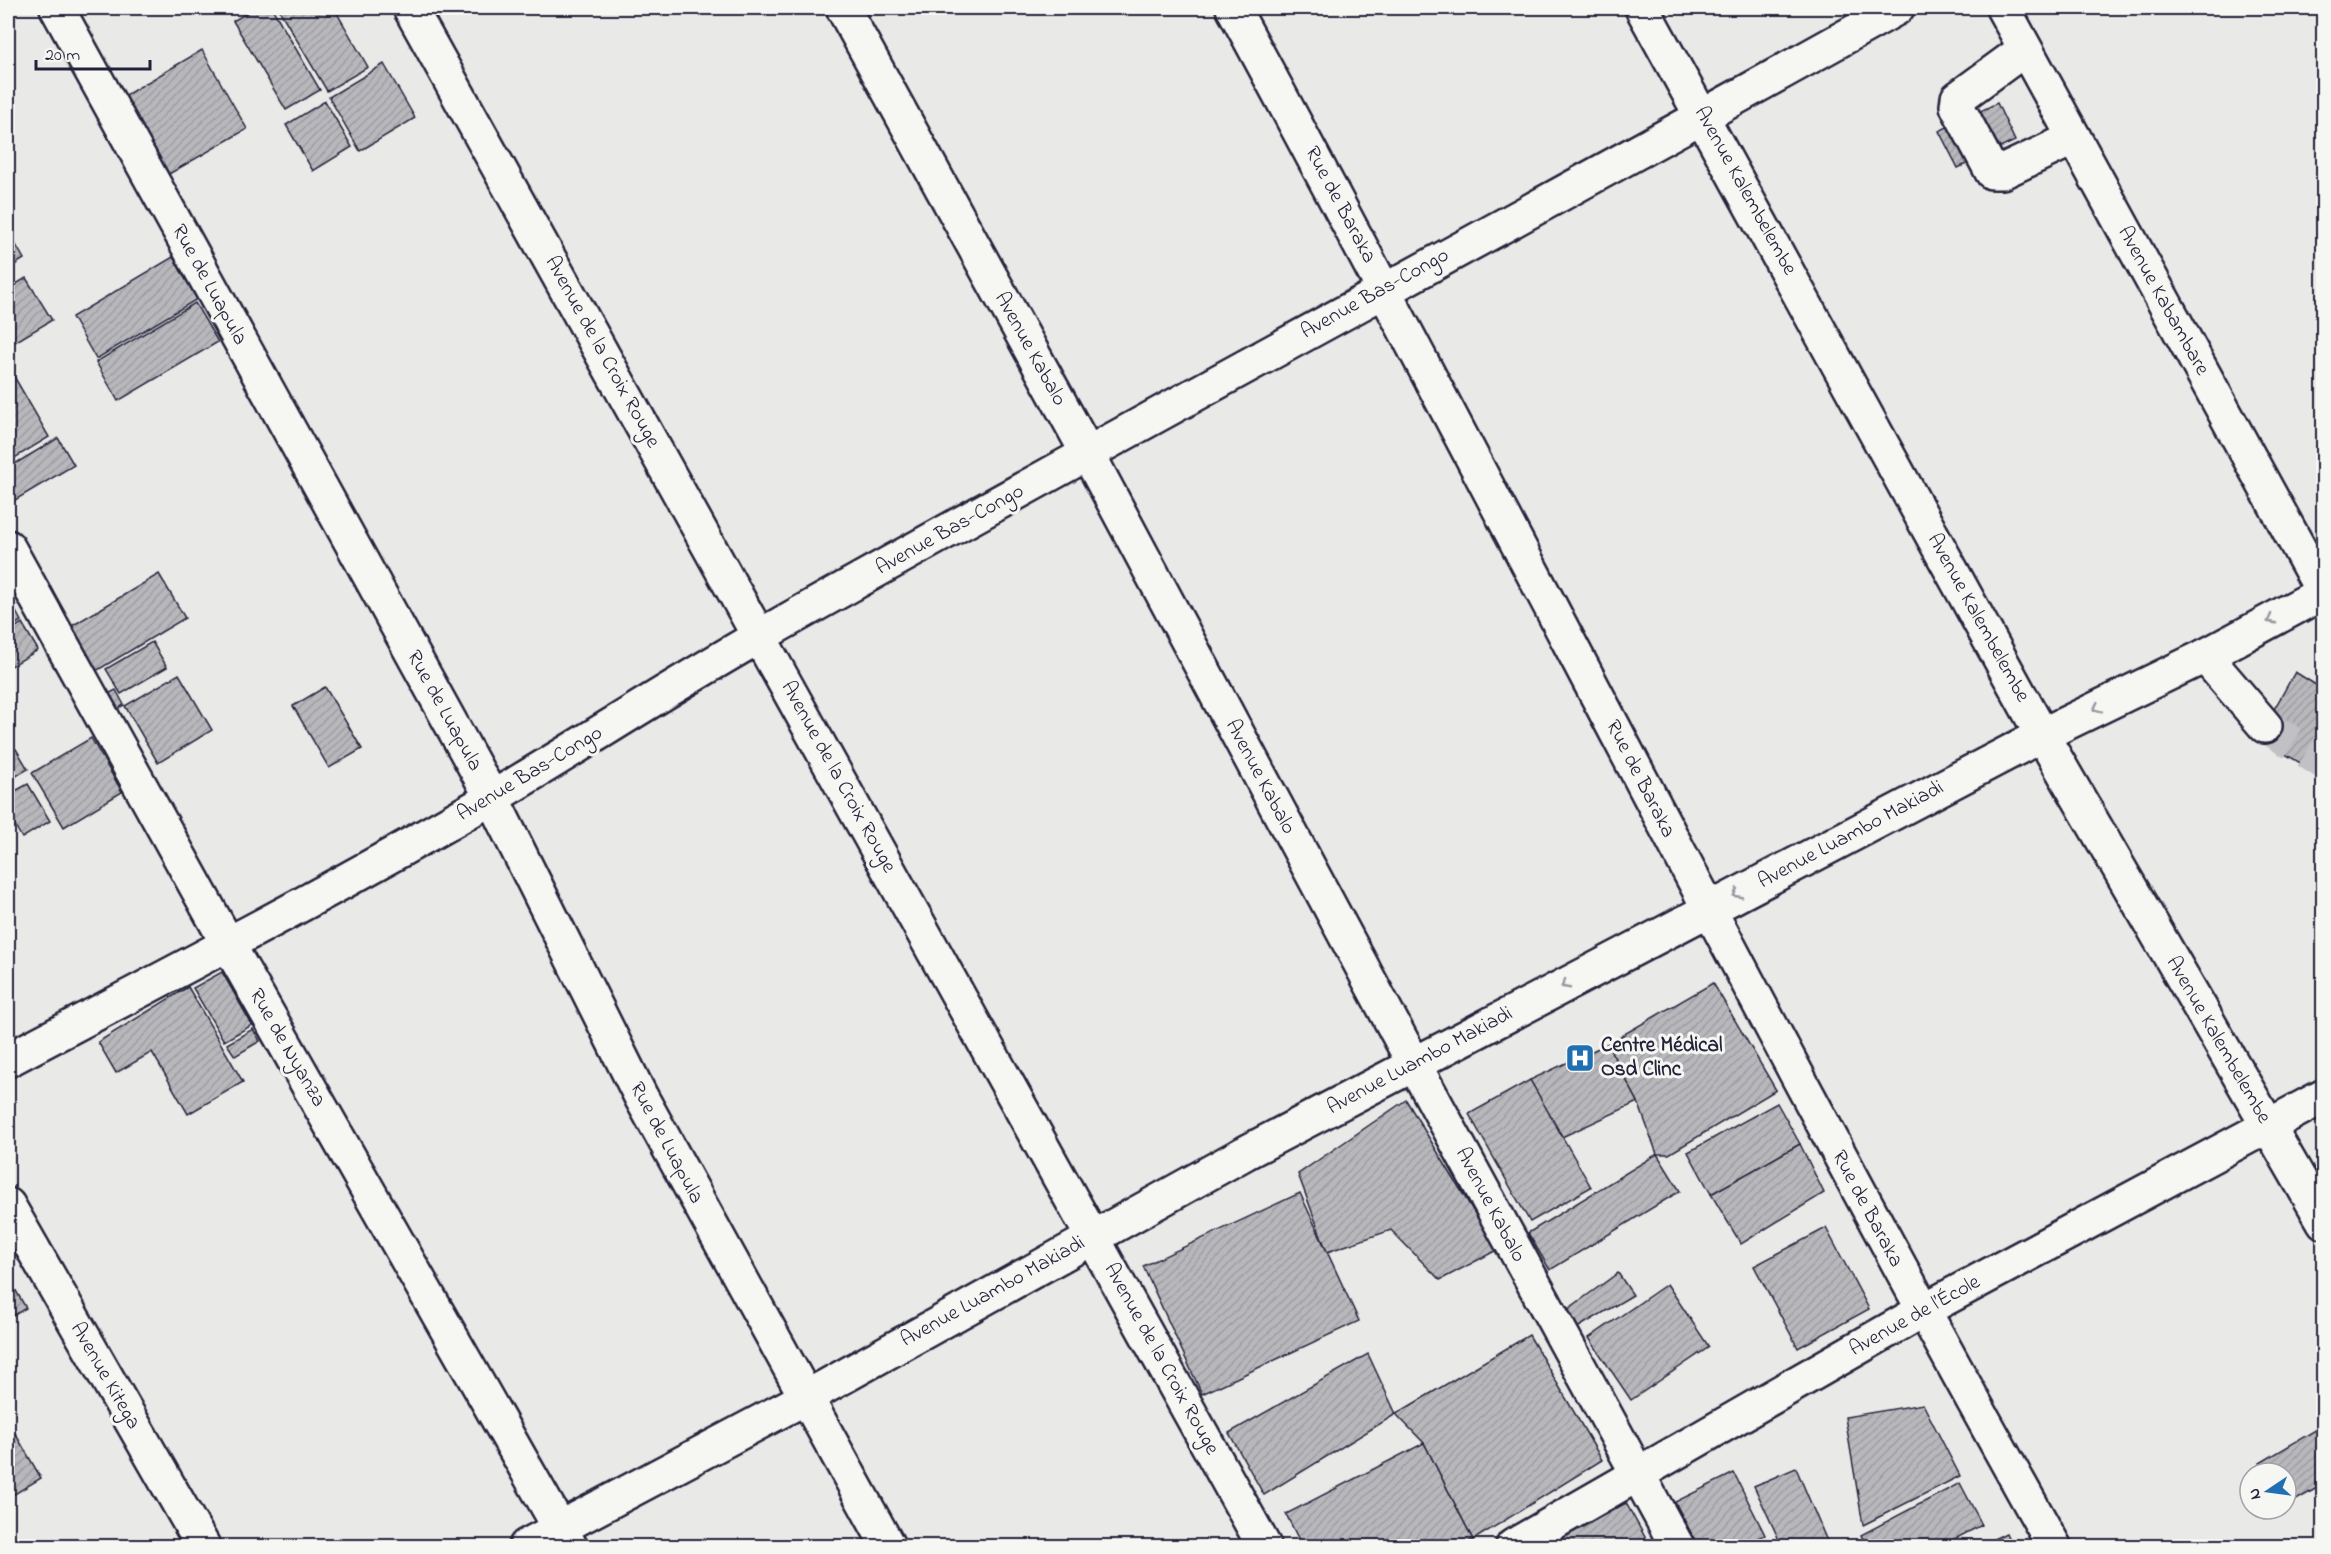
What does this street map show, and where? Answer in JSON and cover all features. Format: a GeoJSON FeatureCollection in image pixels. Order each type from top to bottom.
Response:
{"type":"FeatureCollection","features":[{"type":"Feature","properties":{"kind":"street","name":"Rue de Luapula"},"geometry":{"type":"LineString","coordinates":[[57,8],[492,798],[641,1097],[888,1546]]}},
{"type":"Feature","properties":{"kind":"street","name":"Avenue de la Croix Rouge"},"geometry":{"type":"LineString","coordinates":[[410,8],[1264,1546]]}},
{"type":"Feature","properties":{"kind":"street","name":"Avenue Kabalo"},"geometry":{"type":"LineString","coordinates":[[843,8],[1088,454],[1414,1064],[1677,1546]]}},
{"type":"Feature","properties":{"kind":"street","name":"Rue de Baraka"},"geometry":{"type":"LineString","coordinates":[[1233,8],[1385,288],[1707,910],[1922,1311],[2054,1546]]}},
{"type":"Feature","properties":{"kind":"street","name":"Avenue Kalembelembe"},"geometry":{"type":"LineString","coordinates":[[1642,8],[1704,116],[2042,735],[2324,1222]]}},
{"type":"Feature","properties":{"kind":"street","name":"Avenue Bas-Congo"},"geometry":{"type":"LineString","coordinates":[[8,1060],[228,944],[492,798],[759,636],[1385,288],[1704,116],[1897,8]]}},
{"type":"Feature","properties":{"kind":"street","name":"Avenue Kabambare"},"geometry":{"type":"LineString","coordinates":[[2003,8],[2323,593]]}},
{"type":"Feature","properties":{"kind":"street"},"geometry":{"type":"LineString","coordinates":[[2025,49],[1958,98],[1957,106],[1992,172],[2002,172],[2074,138]]}},
{"type":"Feature","properties":{"kind":"street","name":"Rue de Nyanza"},"geometry":{"type":"LineString","coordinates":[[8,547],[228,944],[565,1537]]}},
{"type":"Feature","properties":{"kind":"street","name":"Avenue Luambo Makiadi"},"geometry":{"type":"LineString","coordinates":[[526,1546],[565,1537],[805,1398],[1093,1236],[1707,910],[2042,735],[2205,656],[2323,593]]}},
{"type":"Feature","properties":{"kind":"street"},"geometry":{"type":"LineString","coordinates":[[2205,656],[2265,726]]}},
{"type":"Feature","properties":{"kind":"street","name":"Avenue de l’École"},"geometry":{"type":"LineString","coordinates":[[1513,1546],[1636,1473],[1922,1311],[2324,1096]]}},
{"type":"Feature","properties":{"kind":"street","name":"Avenue Kitega"},"geometry":{"type":"LineString","coordinates":[[8,1205],[203,1546]]}},
{"type":"Feature","properties":{"kind":"building"},"geometry":{"type":"Polygon","coordinates":[[[255,8],[272,8],[320,90],[286,110],[233,21],[255,8]]]}},
{"type":"Feature","properties":{"kind":"building"},"geometry":{"type":"Polygon","coordinates":[[[278,8],[334,8],[368,67],[327,91],[278,8]]]}},
{"type":"Feature","properties":{"kind":"building"},"geometry":{"type":"Polygon","coordinates":[[[202,50],[247,129],[169,174],[124,96],[202,50]]]}},
{"type":"Feature","properties":{"kind":"building"},"geometry":{"type":"Polygon","coordinates":[[[384,64],[415,118],[360,151],[329,97],[384,64]]]}},
{"type":"Feature","properties":{"kind":"building"},"geometry":{"type":"Polygon","coordinates":[[[325,101],[352,147],[313,171],[286,125],[325,101]]]}},
{"type":"Feature","properties":{"kind":"building"},"geometry":{"type":"Polygon","coordinates":[[[1997,103],[2015,141],[1958,168],[1939,131],[1997,103]]]}},
{"type":"Feature","properties":{"kind":"building"},"geometry":{"type":"Polygon","coordinates":[[[8,231],[24,259],[8,269],[8,231]]]}},
{"type":"Feature","properties":{"kind":"building"},"geometry":{"type":"Polygon","coordinates":[[[173,257],[197,299],[96,359],[72,317],[173,257]]]}},
{"type":"Feature","properties":{"kind":"building"},"geometry":{"type":"Polygon","coordinates":[[[26,278],[52,320],[15,342],[8,328],[8,289],[26,278]]]}},
{"type":"Feature","properties":{"kind":"building"},"geometry":{"type":"Polygon","coordinates":[[[195,303],[218,342],[118,401],[96,362],[195,303]]]}},
{"type":"Feature","properties":{"kind":"building"},"geometry":{"type":"Polygon","coordinates":[[[8,366],[49,437],[8,462],[8,366]]]}},
{"type":"Feature","properties":{"kind":"building"},"geometry":{"type":"Polygon","coordinates":[[[58,438],[74,465],[10,503],[8,468],[58,438]]]}},
{"type":"Feature","properties":{"kind":"building"},"geometry":{"type":"Polygon","coordinates":[[[159,574],[185,618],[96,671],[70,627],[159,574]]]}},
{"type":"Feature","properties":{"kind":"building"},"geometry":{"type":"Polygon","coordinates":[[[8,597],[21,621],[8,629],[8,597]]]}},
{"type":"Feature","properties":{"kind":"building"},"geometry":{"type":"Polygon","coordinates":[[[22,623],[38,650],[8,668],[8,632],[22,623]]]}},
{"type":"Feature","properties":{"kind":"building"},"geometry":{"type":"Polygon","coordinates":[[[152,642],[167,667],[121,694],[106,669],[152,642]]]}},
{"type":"Feature","properties":{"kind":"building"},"geometry":{"type":"Polygon","coordinates":[[[2295,672],[2324,690],[2324,766],[2319,774],[2258,738],[2295,672]]]}},
{"type":"Feature","properties":{"kind":"building"},"geometry":{"type":"Polygon","coordinates":[[[179,674],[212,730],[158,763],[125,706],[179,674]]]}},
{"type":"Feature","properties":{"kind":"building"},"geometry":{"type":"Polygon","coordinates":[[[325,687],[362,749],[329,768],[293,706],[325,687]]]}},
{"type":"Feature","properties":{"kind":"building"},"geometry":{"type":"Polygon","coordinates":[[[116,690],[124,705],[111,713],[102,697],[116,690]]]}},
{"type":"Feature","properties":{"kind":"building"},"geometry":{"type":"Polygon","coordinates":[[[91,738],[122,792],[64,827],[32,773],[91,738]]]}},
{"type":"Feature","properties":{"kind":"building"},"geometry":{"type":"Polygon","coordinates":[[[16,749],[28,769],[8,781],[8,754],[16,749]]]}},
{"type":"Feature","properties":{"kind":"building"},"geometry":{"type":"Polygon","coordinates":[[[28,784],[50,821],[22,838],[8,813],[8,795],[28,784]]]}},
{"type":"Feature","properties":{"kind":"building"},"geometry":{"type":"Polygon","coordinates":[[[222,972],[252,1025],[224,1041],[193,988],[222,972]]]}},
{"type":"Feature","properties":{"kind":"building"},"geometry":{"type":"Polygon","coordinates":[[[1713,983],[1776,1090],[1669,1154],[1657,1154],[1638,1102],[1607,1044],[1713,983]]]}},
{"type":"Feature","properties":{"kind":"building"},"geometry":{"type":"Polygon","coordinates":[[[188,987],[243,1082],[188,1114],[152,1052],[116,1073],[98,1042],[188,987]]]}},
{"type":"Feature","properties":{"kind":"building"},"geometry":{"type":"Polygon","coordinates":[[[253,1029],[260,1041],[235,1056],[227,1044],[253,1029]]]}},
{"type":"Feature","properties":{"kind":"building"},"geometry":{"type":"Polygon","coordinates":[[[1607,1044],[1638,1102],[1562,1137],[1530,1080],[1607,1044]]]}},
{"type":"Feature","properties":{"kind":"building"},"geometry":{"type":"Polygon","coordinates":[[[1530,1080],[1591,1187],[1530,1222],[1469,1114],[1530,1080]]]}},
{"type":"Feature","properties":{"kind":"building"},"geometry":{"type":"Polygon","coordinates":[[[1406,1100],[1497,1250],[1440,1280],[1391,1230],[1327,1252],[1298,1174],[1406,1100]]]}},
{"type":"Feature","properties":{"kind":"building"},"geometry":{"type":"Polygon","coordinates":[[[1777,1103],[1800,1144],[1711,1194],[1688,1152],[1777,1103]]]}},
{"type":"Feature","properties":{"kind":"building"},"geometry":{"type":"Polygon","coordinates":[[[1800,1144],[1824,1193],[1741,1244],[1711,1194],[1800,1144]]]}},
{"type":"Feature","properties":{"kind":"building"},"geometry":{"type":"Polygon","coordinates":[[[1657,1154],[1680,1191],[1550,1270],[1528,1233],[1657,1154]]]}},
{"type":"Feature","properties":{"kind":"building"},"geometry":{"type":"Polygon","coordinates":[[[1300,1193],[1359,1321],[1202,1394],[1143,1266],[1300,1193]]]}},
{"type":"Feature","properties":{"kind":"building"},"geometry":{"type":"Polygon","coordinates":[[[1826,1228],[1869,1309],[1798,1348],[1754,1266],[1826,1228]]]}},
{"type":"Feature","properties":{"kind":"building"},"geometry":{"type":"Polygon","coordinates":[[[1618,1273],[1633,1295],[1572,1331],[1568,1309],[1618,1273]]]}},
{"type":"Feature","properties":{"kind":"building"},"geometry":{"type":"Polygon","coordinates":[[[8,1277],[26,1308],[8,1319],[8,1277]]]}},
{"type":"Feature","properties":{"kind":"building"},"geometry":{"type":"Polygon","coordinates":[[[1667,1284],[1709,1347],[1631,1400],[1589,1338],[1667,1284]]]}},
{"type":"Feature","properties":{"kind":"building"},"geometry":{"type":"Polygon","coordinates":[[[1529,1335],[1602,1460],[1473,1540],[1424,1443],[1396,1414],[1529,1335]]]}},
{"type":"Feature","properties":{"kind":"building"},"geometry":{"type":"Polygon","coordinates":[[[1368,1354],[1396,1414],[1264,1495],[1229,1433],[1368,1354]]]}},
{"type":"Feature","properties":{"kind":"building"},"geometry":{"type":"Polygon","coordinates":[[[1923,1404],[1960,1476],[1863,1525],[1845,1417],[1923,1404]]]}},
{"type":"Feature","properties":{"kind":"building"},"geometry":{"type":"Polygon","coordinates":[[[2324,1425],[2324,1484],[2298,1499],[2298,1461],[2263,1461],[2324,1425]]]}},
{"type":"Feature","properties":{"kind":"building"},"geometry":{"type":"Polygon","coordinates":[[[12,1428],[41,1478],[8,1498],[8,1431],[12,1428]]]}},
{"type":"Feature","properties":{"kind":"building"},"geometry":{"type":"Polygon","coordinates":[[[1424,1443],[1473,1540],[1460,1546],[1302,1546],[1286,1514],[1424,1443]]]}},
{"type":"Feature","properties":{"kind":"building"},"geometry":{"type":"Polygon","coordinates":[[[1796,1468],[1829,1546],[1782,1546],[1754,1486],[1796,1468]]]}},
{"type":"Feature","properties":{"kind":"building"},"geometry":{"type":"Polygon","coordinates":[[[1734,1473],[1765,1535],[1743,1546],[1698,1546],[1675,1502],[1734,1473]]]}},
{"type":"Feature","properties":{"kind":"building"},"geometry":{"type":"Polygon","coordinates":[[[1960,1483],[1982,1525],[1941,1546],[1867,1546],[1861,1535],[1960,1483]]]}},
{"type":"Feature","properties":{"kind":"building"},"geometry":{"type":"Polygon","coordinates":[[[1626,1503],[1650,1546],[1548,1546],[1626,1503]]]}},
{"type":"Feature","properties":{"kind":"building"},"geometry":{"type":"Polygon","coordinates":[[[2006,1533],[2012,1546],[1979,1546],[2006,1533]]]}},
{"type":"Feature","properties":{"kind":"tunnel"},"geometry":{"type":"LineString","coordinates":[[2265,726],[2324,763]]}},
{"type":"Feature","properties":{"kind":"place","name":"Centre Médical Osd Clinc"},"geometry":{"type":"Point","coordinates":[1580,1058]}}]}
